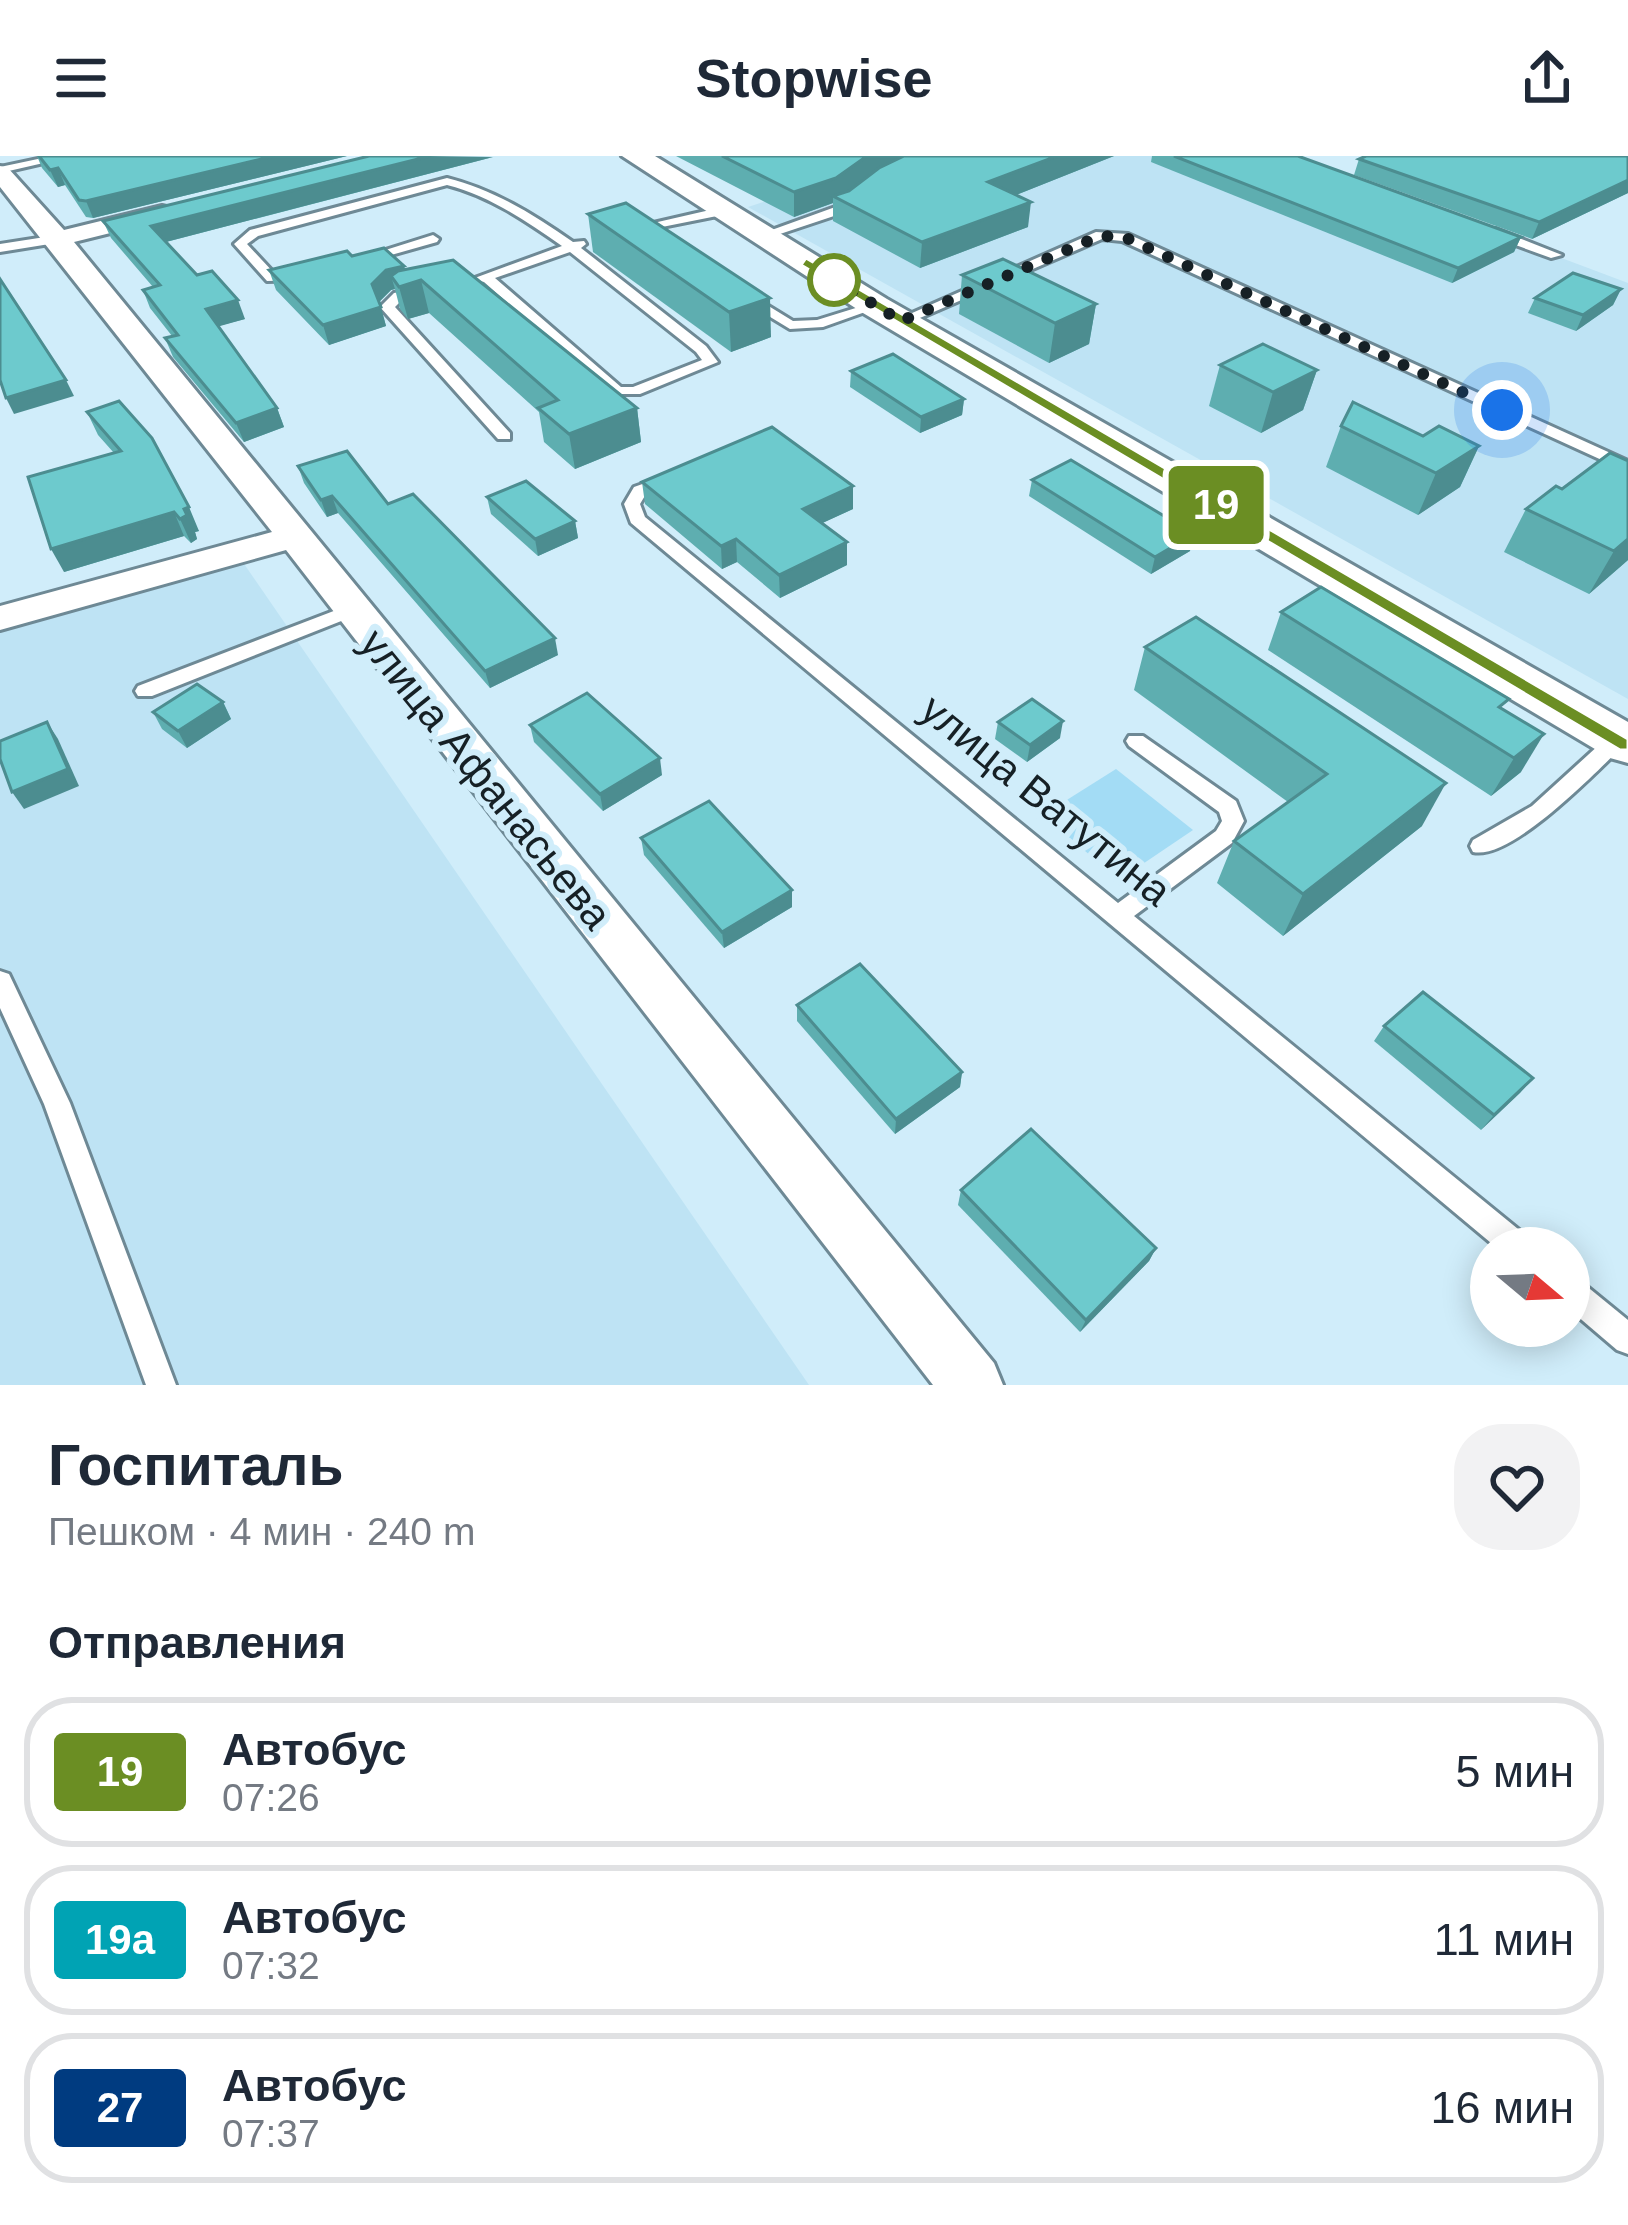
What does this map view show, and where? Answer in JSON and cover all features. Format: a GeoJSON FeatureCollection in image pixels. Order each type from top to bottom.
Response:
{"type":"FeatureCollection","features":[{"type":"Feature","properties":{"kind":"street"},"geometry":{"type":"LineString","coordinates":[[636,156],[888,313],[1623,742]]}},
{"type":"Feature","properties":{"kind":"street","name":"улица Афанасьева"},"geometry":{"type":"LineString","coordinates":[[0,172],[972,1385]]}},
{"type":"Feature","properties":{"kind":"street"},"geometry":{"type":"LineString","coordinates":[[58,239],[192,206]]}},
{"type":"Feature","properties":{"kind":"street"},"geometry":{"type":"LineString","coordinates":[[0,618],[292,537]]}},
{"type":"Feature","properties":{"kind":"lane"},"geometry":{"type":"LineString","coordinates":[[0,172],[68,156]]}},
{"type":"Feature","properties":{"kind":"lane"},"geometry":{"type":"LineString","coordinates":[[324,270],[272,278],[240,244],[254,233],[447,181],[470,183],[570,247],[701,349],[711,362],[634,391],[616,391],[486,278]]}},
{"type":"Feature","properties":{"kind":"lane"},"geometry":{"type":"LineString","coordinates":[[764,236],[842,209],[872,186]]}},
{"type":"Feature","properties":{"kind":"lane"},"geometry":{"type":"LineString","coordinates":[[624,232],[723,211]]}},
{"type":"Feature","properties":{"kind":"lane"},"geometry":{"type":"LineString","coordinates":[[1470,225],[1556,255]]}},
{"type":"Feature","properties":{"kind":"lane"},"geometry":{"type":"LineString","coordinates":[[642,226],[660,239]]}},
{"type":"Feature","properties":{"kind":"lane"},"geometry":{"type":"LineString","coordinates":[[734,288],[790,325],[818,324],[888,313],[1100,236],[1124,237],[1628,467]]}},
{"type":"Feature","properties":{"kind":"lane"},"geometry":{"type":"LineString","coordinates":[[346,264],[433,238]]}},
{"type":"Feature","properties":{"kind":"lane"},"geometry":{"type":"LineString","coordinates":[[0,248],[58,239]]}},
{"type":"Feature","properties":{"kind":"lane"},"geometry":{"type":"LineString","coordinates":[[464,282],[588,242]]}},
{"type":"Feature","properties":{"kind":"lane"},"geometry":{"type":"LineString","coordinates":[[442,287],[399,296],[387,307],[505,436]]}},
{"type":"Feature","properties":{"kind":"lane","name":"улица Ватутина"},"geometry":{"type":"LineString","coordinates":[[698,467],[640,491],[632,504],[637,519],[1494,1227]]}},
{"type":"Feature","properties":{"kind":"lane"},"geometry":{"type":"LineString","coordinates":[[145,691],[352,610]]}},
{"type":"Feature","properties":{"kind":"lane"},"geometry":{"type":"LineString","coordinates":[[1120,914],[1224,837],[1233,821],[1228,807],[1136,741]]}},
{"type":"Feature","properties":{"kind":"lane"},"geometry":{"type":"LineString","coordinates":[[1481,846],[1540,812],[1623,742]]}},
{"type":"Feature","properties":{"kind":"lane"},"geometry":{"type":"LineString","coordinates":[[0,981],[57,1103],[161,1385]]}},
{"type":"Feature","properties":{"kind":"lane"},"geometry":{"type":"LineString","coordinates":[[1590,1307],[1628,1339]]}},
{"type":"Feature","properties":{"kind":"shaded area"},"geometry":{"type":"Polygon","coordinates":[[[907,156],[1290,156],[1628,283],[1628,699],[748,207],[907,156]]]}},
{"type":"Feature","properties":{"kind":"shaded area"},"geometry":{"type":"Polygon","coordinates":[[[229,542],[809,1385],[0,1385],[0,612],[229,542]]]}},
{"type":"Feature","properties":{"kind":"shaded area"},"geometry":{"type":"Polygon","coordinates":[[[1116,769],[1193,830],[1119,880],[1043,815],[1116,769]]]}},
{"type":"Feature","properties":{"kind":"building"},"geometry":{"type":"Polygon","coordinates":[[[39,156],[274,156],[86,201],[79,200],[58,168],[50,170],[39,156]]]}},
{"type":"Feature","properties":{"kind":"building"},"geometry":{"type":"Polygon","coordinates":[[[369,156],[430,156],[151,226],[197,275],[212,271],[238,300],[206,309],[277,408],[236,423],[165,338],[178,335],[143,290],[160,285],[103,221],[369,156]]]}},
{"type":"Feature","properties":{"kind":"building"},"geometry":{"type":"Polygon","coordinates":[[[722,156],[867,156],[836,178],[794,192],[722,156]]]}},
{"type":"Feature","properties":{"kind":"building"},"geometry":{"type":"Polygon","coordinates":[[[904,156],[1057,156],[988,182],[1031,202],[922,242],[833,196],[904,156]]]}},
{"type":"Feature","properties":{"kind":"building"},"geometry":{"type":"Polygon","coordinates":[[[1174,156],[1298,156],[1521,237],[1458,268],[1174,156]]]}},
{"type":"Feature","properties":{"kind":"building"},"geometry":{"type":"Polygon","coordinates":[[[1628,156],[1628,180],[1539,222],[1359,159],[1628,156]]]}},
{"type":"Feature","properties":{"kind":"building"},"geometry":{"type":"Polygon","coordinates":[[[626,203],[770,298],[729,312],[588,214],[626,203]]]}},
{"type":"Feature","properties":{"kind":"building"},"geometry":{"type":"Polygon","coordinates":[[[384,248],[404,266],[386,270],[372,284],[381,307],[323,325],[269,270],[347,251],[352,256],[384,248]]]}},
{"type":"Feature","properties":{"kind":"building"},"geometry":{"type":"Polygon","coordinates":[[[1003,259],[1096,304],[1055,323],[962,275],[1003,259]]]}},
{"type":"Feature","properties":{"kind":"building"},"geometry":{"type":"Polygon","coordinates":[[[453,260],[637,408],[569,434],[538,408],[558,400],[421,280],[399,287],[391,276],[453,260]]]}},
{"type":"Feature","properties":{"kind":"building"},"geometry":{"type":"Polygon","coordinates":[[[1573,273],[1621,289],[1583,315],[1535,298],[1573,273]]]}},
{"type":"Feature","properties":{"kind":"building"},"geometry":{"type":"Polygon","coordinates":[[[0,279],[66,380],[6,398],[0,380],[0,279]]]}},
{"type":"Feature","properties":{"kind":"building"},"geometry":{"type":"Polygon","coordinates":[[[1263,344],[1317,370],[1273,392],[1220,365],[1263,344]]]}},
{"type":"Feature","properties":{"kind":"building"},"geometry":{"type":"Polygon","coordinates":[[[893,354],[964,399],[921,417],[851,371],[893,354]]]}},
{"type":"Feature","properties":{"kind":"building"},"geometry":{"type":"Polygon","coordinates":[[[119,401],[152,438],[189,507],[184,509],[187,515],[180,519],[174,512],[51,549],[28,477],[121,451],[87,412],[119,401]]]}},
{"type":"Feature","properties":{"kind":"building"},"geometry":{"type":"Polygon","coordinates":[[[1353,402],[1423,436],[1439,426],[1479,446],[1436,473],[1341,426],[1353,402]]]}},
{"type":"Feature","properties":{"kind":"building"},"geometry":{"type":"Polygon","coordinates":[[[772,427],[853,486],[803,509],[847,542],[779,575],[736,539],[721,546],[642,482],[772,427]]]}},
{"type":"Feature","properties":{"kind":"building"},"geometry":{"type":"Polygon","coordinates":[[[347,451],[388,504],[413,494],[555,638],[485,671],[332,496],[321,500],[298,466],[347,451]]]}},
{"type":"Feature","properties":{"kind":"building"},"geometry":{"type":"Polygon","coordinates":[[[1610,453],[1628,461],[1628,539],[1614,551],[1526,509],[1556,486],[1562,489],[1610,453]]]}},
{"type":"Feature","properties":{"kind":"building"},"geometry":{"type":"Polygon","coordinates":[[[1071,460],[1194,534],[1155,557],[1032,480],[1071,460]]]}},
{"type":"Feature","properties":{"kind":"building"},"geometry":{"type":"Polygon","coordinates":[[[526,481],[575,521],[535,539],[487,497],[526,481]]]}},
{"type":"Feature","properties":{"kind":"building"},"geometry":{"type":"Polygon","coordinates":[[[1321,587],[1509,699],[1499,707],[1544,734],[1514,758],[1281,612],[1321,587]]]}},
{"type":"Feature","properties":{"kind":"building"},"geometry":{"type":"Polygon","coordinates":[[[1196,617],[1446,783],[1303,894],[1234,841],[1327,774],[1145,647],[1196,617]]]}},
{"type":"Feature","properties":{"kind":"building"},"geometry":{"type":"Polygon","coordinates":[[[197,684],[223,702],[178,731],[153,712],[197,684]]]}},
{"type":"Feature","properties":{"kind":"building"},"geometry":{"type":"Polygon","coordinates":[[[587,693],[660,758],[600,794],[530,725],[587,693]]]}},
{"type":"Feature","properties":{"kind":"building"},"geometry":{"type":"Polygon","coordinates":[[[1032,699],[1063,721],[1030,745],[998,722],[1032,699]]]}},
{"type":"Feature","properties":{"kind":"building"},"geometry":{"type":"Polygon","coordinates":[[[47,722],[68,769],[12,792],[0,759],[0,741],[47,722]]]}},
{"type":"Feature","properties":{"kind":"building"},"geometry":{"type":"Polygon","coordinates":[[[709,801],[792,890],[722,932],[641,838],[709,801]]]}},
{"type":"Feature","properties":{"kind":"building"},"geometry":{"type":"Polygon","coordinates":[[[860,964],[962,1072],[896,1119],[797,1005],[860,964]]]}},
{"type":"Feature","properties":{"kind":"building"},"geometry":{"type":"Polygon","coordinates":[[[1423,992],[1533,1078],[1494,1115],[1384,1026],[1423,992]]]}},
{"type":"Feature","properties":{"kind":"building"},"geometry":{"type":"Polygon","coordinates":[[[1031,1129],[1156,1248],[1086,1320],[961,1190],[1031,1129]]]}},
{"type":"Feature","properties":{"kind":"bus line","name":"19"},"geometry":{"type":"LineString","coordinates":[[806,262],[1628,745]]}},
{"type":"Feature","properties":{"kind":"route"},"geometry":{"type":"LineString","coordinates":[[834,280],[901,321],[1100,236],[1124,237],[1502,410]]}}]}
